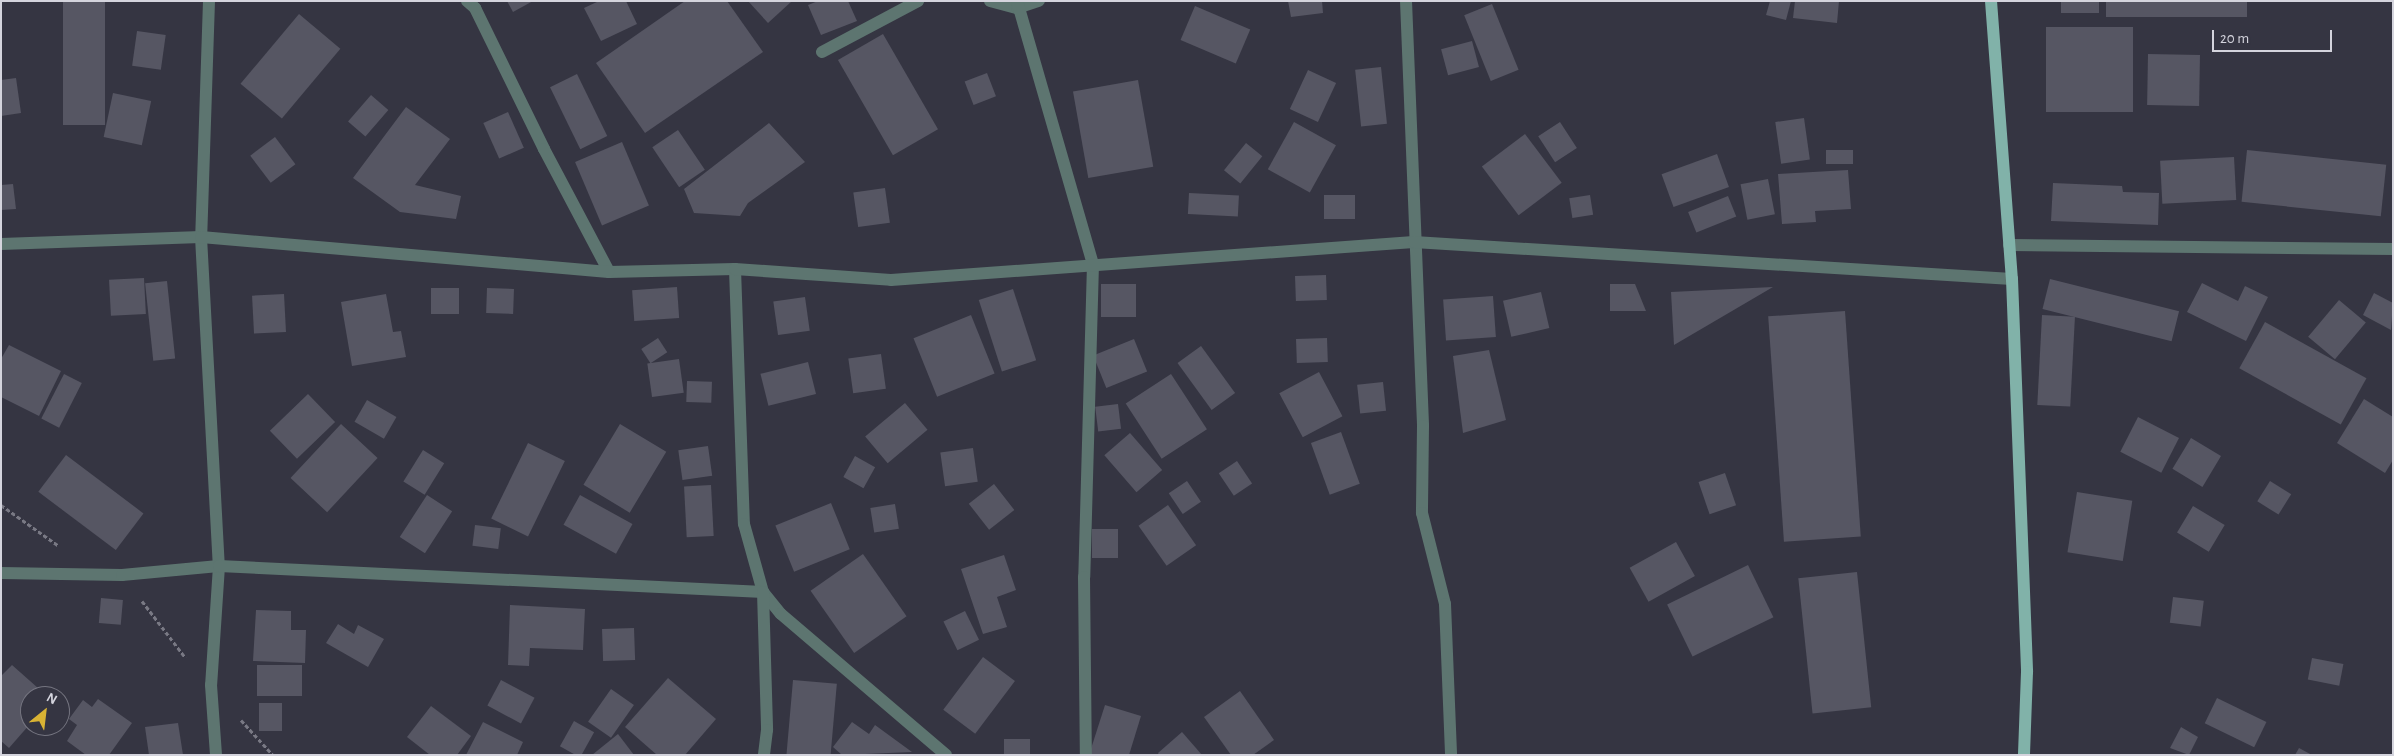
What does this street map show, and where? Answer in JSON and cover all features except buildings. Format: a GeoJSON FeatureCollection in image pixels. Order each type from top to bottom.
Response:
{"type":"FeatureCollection","features":[{"type":"Feature","properties":{"kind":"main road"},"geometry":{"type":"LineString","coordinates":[[1991,1],[2012,279],[2027,672],[2024,755]]}},
{"type":"Feature","properties":{"kind":"street"},"geometry":{"type":"LineString","coordinates":[[209,1],[201,238],[219,566],[211,685],[216,755]]}},
{"type":"Feature","properties":{"kind":"street"},"geometry":{"type":"LineString","coordinates":[[467,1],[475,8],[544,149],[609,272]]}},
{"type":"Feature","properties":{"kind":"street"},"geometry":{"type":"LineString","coordinates":[[822,52],[918,1]]}},
{"type":"Feature","properties":{"kind":"street"},"geometry":{"type":"LineString","coordinates":[[990,1],[1017,4],[1039,1]]}},
{"type":"Feature","properties":{"kind":"street"},"geometry":{"type":"LineString","coordinates":[[1406,1],[1413,125],[1414,242],[1423,426],[1422,513],[1445,604],[1451,755]]}},
{"type":"Feature","properties":{"kind":"street"},"geometry":{"type":"LineString","coordinates":[[1017,4],[1093,264],[1084,577],[1086,755]]}},
{"type":"Feature","properties":{"kind":"street"},"geometry":{"type":"LineString","coordinates":[[1,244],[201,238],[609,272],[735,269],[891,280],[1414,242],[2012,279]]}},
{"type":"Feature","properties":{"kind":"street"},"geometry":{"type":"LineString","coordinates":[[2009,245],[2393,249]]}},
{"type":"Feature","properties":{"kind":"street"},"geometry":{"type":"LineString","coordinates":[[735,269],[744,524],[763,592],[767,730],[764,755]]}},
{"type":"Feature","properties":{"kind":"street"},"geometry":{"type":"LineString","coordinates":[[1,573],[122,575],[219,566],[763,592],[781,614],[946,755]]}},
{"type":"Feature","properties":{"kind":"path"},"geometry":{"type":"LineString","coordinates":[[1,505],[62,548]]}},
{"type":"Feature","properties":{"kind":"path"},"geometry":{"type":"LineString","coordinates":[[122,575],[211,685],[272,755]]}}]}
